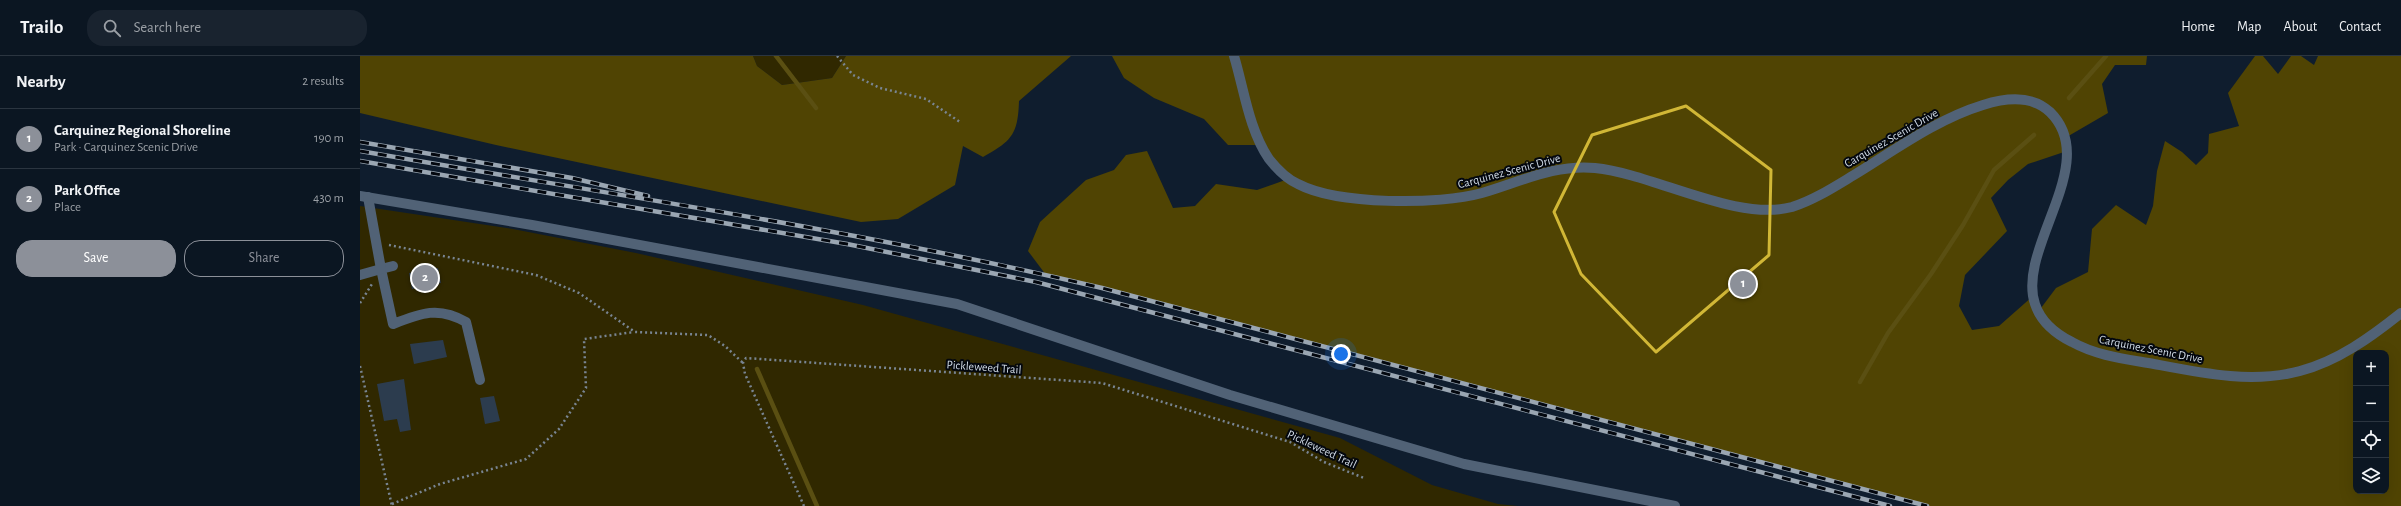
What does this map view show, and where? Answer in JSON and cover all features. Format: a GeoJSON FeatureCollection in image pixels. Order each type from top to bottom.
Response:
{"type":"FeatureCollection","features":[{"type":"Feature","properties":{"kind":"street","name":"Carquinez Scenic Drive"},"geometry":{"type":"LineString","coordinates":[[1234,56],[1261,145],[1277,169],[1300,186],[1332,194],[1407,201],[1448,200],[1468,197],[1550,171],[1583,167],[1632,175],[1743,208],[1774,210],[1790,207],[1812,198],[1922,132],[1960,114],[1985,104],[2024,100],[2038,103],[2051,113],[2059,125],[2067,151],[2064,176],[2044,238],[2032,285],[2038,312],[2046,324],[2068,341],[2101,354],[2122,359],[2214,374],[2260,377],[2294,373],[2317,366],[2357,345],[2401,313]]}},
{"type":"Feature","properties":{"kind":"street"},"geometry":{"type":"LineString","coordinates":[[480,380],[466,322],[452,314],[422,313],[393,324],[364,196],[532,225],[957,304],[1230,395],[1464,464],[1675,506]]}},
{"type":"Feature","properties":{"kind":"street"},"geometry":{"type":"LineString","coordinates":[[360,275],[393,266]]}},
{"type":"Feature","properties":{"kind":"path"},"geometry":{"type":"LineString","coordinates":[[837,56],[853,75],[880,88],[926,99],[960,122]]}},
{"type":"Feature","properties":{"kind":"path"},"geometry":{"type":"LineString","coordinates":[[360,303],[381,269],[388,245],[536,275],[579,293],[635,332]]}},
{"type":"Feature","properties":{"kind":"path"},"geometry":{"type":"LineString","coordinates":[[360,367],[392,505],[440,484],[526,459],[559,429],[586,388],[584,339],[635,332],[708,335],[725,346],[743,363],[745,374],[804,506]]}},
{"type":"Feature","properties":{"kind":"path","name":"Pickleweed Trail"},"geometry":{"type":"LineString","coordinates":[[743,363],[746,358],[1102,383],[1290,442],[1324,462],[1364,478]]}},
{"type":"Feature","properties":{"kind":"highlighted area"},"geometry":{"type":"Polygon","coordinates":[[[1686,106],[1771,170],[1769,255],[1656,352],[1581,274],[1554,212],[1592,135],[1686,106]]]}},
{"type":"Feature","properties":{"kind":"shaded area"},"geometry":{"type":"Polygon","coordinates":[[[360,56],[753,56],[757,66],[782,85],[832,78],[846,56],[1071,56],[1019,101],[1015,129],[1012,135],[1001,146],[983,157],[963,146],[955,185],[898,219],[861,222],[496,145],[360,113],[360,56]]]}},
{"type":"Feature","properties":{"kind":"shaded area"},"geometry":{"type":"Polygon","coordinates":[[[753,56],[846,56],[832,78],[782,85],[757,66],[753,56]]]}},
{"type":"Feature","properties":{"kind":"shaded area"},"geometry":{"type":"Polygon","coordinates":[[[1112,56],[2147,56],[2146,65],[2115,65],[2102,84],[2108,113],[2065,138],[2067,151],[2028,164],[2008,180],[1991,198],[2007,231],[1965,275],[1959,306],[1972,330],[1999,326],[2033,296],[2038,312],[2056,288],[2088,272],[2092,229],[2116,205],[2146,225],[2153,206],[2157,171],[2165,141],[2182,152],[2196,165],[2208,153],[2209,134],[2239,126],[2228,93],[2255,56],[2263,56],[2278,74],[2291,56],[2301,56],[2314,65],[2318,56],[2401,56],[2401,506],[1927,506],[1068,279],[1046,275],[1028,251],[1040,222],[1086,180],[1114,170],[1126,155],[1147,151],[1173,208],[1195,206],[1216,184],[1257,190],[1288,179],[1261,145],[1228,145],[1204,119],[1154,98],[1124,78],[1112,56]]]}},
{"type":"Feature","properties":{"kind":"shaded area"},"geometry":{"type":"Polygon","coordinates":[[[360,206],[513,229],[636,253],[863,305],[1340,438],[1432,485],[1498,504],[1518,506],[360,506],[360,206]]]}},
{"type":"Feature","properties":{"kind":"building"},"geometry":{"type":"Polygon","coordinates":[[[438,268],[441,283],[412,289],[409,273],[438,268]]]}},
{"type":"Feature","properties":{"kind":"building"},"geometry":{"type":"Polygon","coordinates":[[[443,340],[447,357],[414,364],[410,344],[443,340]]]}},
{"type":"Feature","properties":{"kind":"building"},"geometry":{"type":"Polygon","coordinates":[[[404,379],[411,430],[400,432],[397,419],[384,421],[377,384],[404,379]]]}},
{"type":"Feature","properties":{"kind":"building"},"geometry":{"type":"Polygon","coordinates":[[[494,396],[500,421],[485,424],[480,398],[494,396]]]}},
{"type":"Feature","properties":{"kind":"waterway"},"geometry":{"type":"LineString","coordinates":[[776,56],[816,108]]}},
{"type":"Feature","properties":{"kind":"waterway"},"geometry":{"type":"LineString","coordinates":[[2069,98],[2106,56]]}},
{"type":"Feature","properties":{"kind":"waterway"},"geometry":{"type":"LineString","coordinates":[[1860,382],[1888,333],[1931,274],[1963,225],[1994,170],[2034,135]]}},
{"type":"Feature","properties":{"kind":"waterway"},"geometry":{"type":"LineString","coordinates":[[757,369],[817,506]]}},
{"type":"Feature","properties":{"kind":"railway"},"geometry":{"type":"LineString","coordinates":[[360,142],[572,178],[648,196]]}},
{"type":"Feature","properties":{"kind":"railway"},"geometry":{"type":"LineString","coordinates":[[360,151],[732,214],[918,248],[1010,267],[1102,288],[1927,506]]}},
{"type":"Feature","properties":{"kind":"railway"},"geometry":{"type":"LineString","coordinates":[[360,161],[847,244],[1036,282],[1890,506]]}},
{"type":"Feature","properties":{"kind":"place","name":"Park Office"},"geometry":{"type":"Point","coordinates":[425,278]}},
{"type":"Feature","properties":{"kind":"place","name":"Carquinez Regional Shoreline"},"geometry":{"type":"Point","coordinates":[1743,284]}}]}
